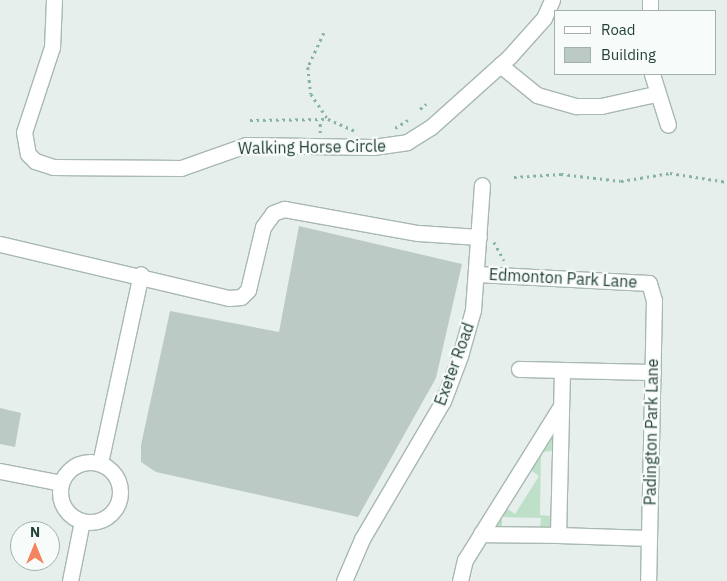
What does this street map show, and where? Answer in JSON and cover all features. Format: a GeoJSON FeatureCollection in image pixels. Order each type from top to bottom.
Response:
{"type":"FeatureCollection","features":[{"type":"Feature","properties":{"kind":"street","name":"Walking Horse Circle"},"geometry":{"type":"LineString","coordinates":[[54,0],[52,48],[24,132],[28,154],[53,167],[181,168],[246,145],[373,147],[407,142],[431,127],[500,65],[544,18],[552,0]]}},
{"type":"Feature","properties":{"kind":"street"},"geometry":{"type":"LineString","coordinates":[[500,65],[536,95],[576,106],[601,106],[655,94]]}},
{"type":"Feature","properties":{"kind":"street"},"geometry":{"type":"LineString","coordinates":[[652,75],[655,94],[668,125]]}},
{"type":"Feature","properties":{"kind":"street","name":"Exeter Road"},"geometry":{"type":"LineString","coordinates":[[344,581],[362,539],[443,401],[468,331],[477,274],[486,239],[482,184]]}},
{"type":"Feature","properties":{"kind":"street"},"geometry":{"type":"LineString","coordinates":[[0,244],[241,297],[248,290],[263,227],[273,213],[284,209],[427,234],[486,239]]}},
{"type":"Feature","properties":{"kind":"street"},"geometry":{"type":"LineString","coordinates":[[100,463],[140,274]]}},
{"type":"Feature","properties":{"kind":"street","name":"Edmonton Park Lane"},"geometry":{"type":"LineString","coordinates":[[477,274],[649,283]]}},
{"type":"Feature","properties":{"kind":"street","name":"Padington Park Lane"},"geometry":{"type":"LineString","coordinates":[[648,581],[654,300],[649,283]]}},
{"type":"Feature","properties":{"kind":"street"},"geometry":{"type":"LineString","coordinates":[[519,369],[653,372]]}},
{"type":"Feature","properties":{"kind":"street"},"geometry":{"type":"LineString","coordinates":[[558,535],[559,409],[562,370]]}},
{"type":"Feature","properties":{"kind":"street"},"geometry":{"type":"LineString","coordinates":[[460,581],[465,560],[559,409]]}},
{"type":"Feature","properties":{"kind":"street"},"geometry":{"type":"LineString","coordinates":[[100,463],[114,473],[120,498],[102,520],[82,521],[62,502],[61,483],[72,468],[100,463]]}},
{"type":"Feature","properties":{"kind":"street"},"geometry":{"type":"LineString","coordinates":[[0,471],[61,483]]}},
{"type":"Feature","properties":{"kind":"street"},"geometry":{"type":"LineString","coordinates":[[70,581],[82,521]]}},
{"type":"Feature","properties":{"kind":"street"},"geometry":{"type":"LineString","coordinates":[[481,534],[649,538]]}},
{"type":"Feature","properties":{"kind":"path"},"geometry":{"type":"LineString","coordinates":[[324,33],[313,50],[308,74],[311,94],[328,118],[358,132]]}},
{"type":"Feature","properties":{"kind":"path"},"geometry":{"type":"LineString","coordinates":[[420,109],[426,104]]}},
{"type":"Feature","properties":{"kind":"path"},"geometry":{"type":"LineString","coordinates":[[250,120],[320,122],[328,118]]}},
{"type":"Feature","properties":{"kind":"path"},"geometry":{"type":"LineString","coordinates":[[388,131],[408,120]]}},
{"type":"Feature","properties":{"kind":"path"},"geometry":{"type":"LineString","coordinates":[[320,122],[320,138]]}},
{"type":"Feature","properties":{"kind":"path"},"geometry":{"type":"LineString","coordinates":[[514,177],[560,174],[621,181],[670,173],[727,182]]}},
{"type":"Feature","properties":{"kind":"path"},"geometry":{"type":"LineString","coordinates":[[486,239],[500,258],[512,262]]}},
{"type":"Feature","properties":{"kind":"green space"},"geometry":{"type":"Polygon","coordinates":[[[549,437],[554,440],[553,451],[541,452],[540,515],[551,516],[551,529],[540,529],[541,518],[502,517],[502,528],[496,527],[506,508],[515,514],[539,476],[529,469],[549,437]]]}},
{"type":"Feature","properties":{"kind":"building"},"geometry":{"type":"Polygon","coordinates":[[[299,226],[462,264],[436,378],[358,517],[156,472],[141,462],[141,445],[170,311],[279,332],[299,226]]]}},
{"type":"Feature","properties":{"kind":"building"},"geometry":{"type":"Polygon","coordinates":[[[0,408],[21,413],[15,447],[0,444],[0,408]]]}}]}
